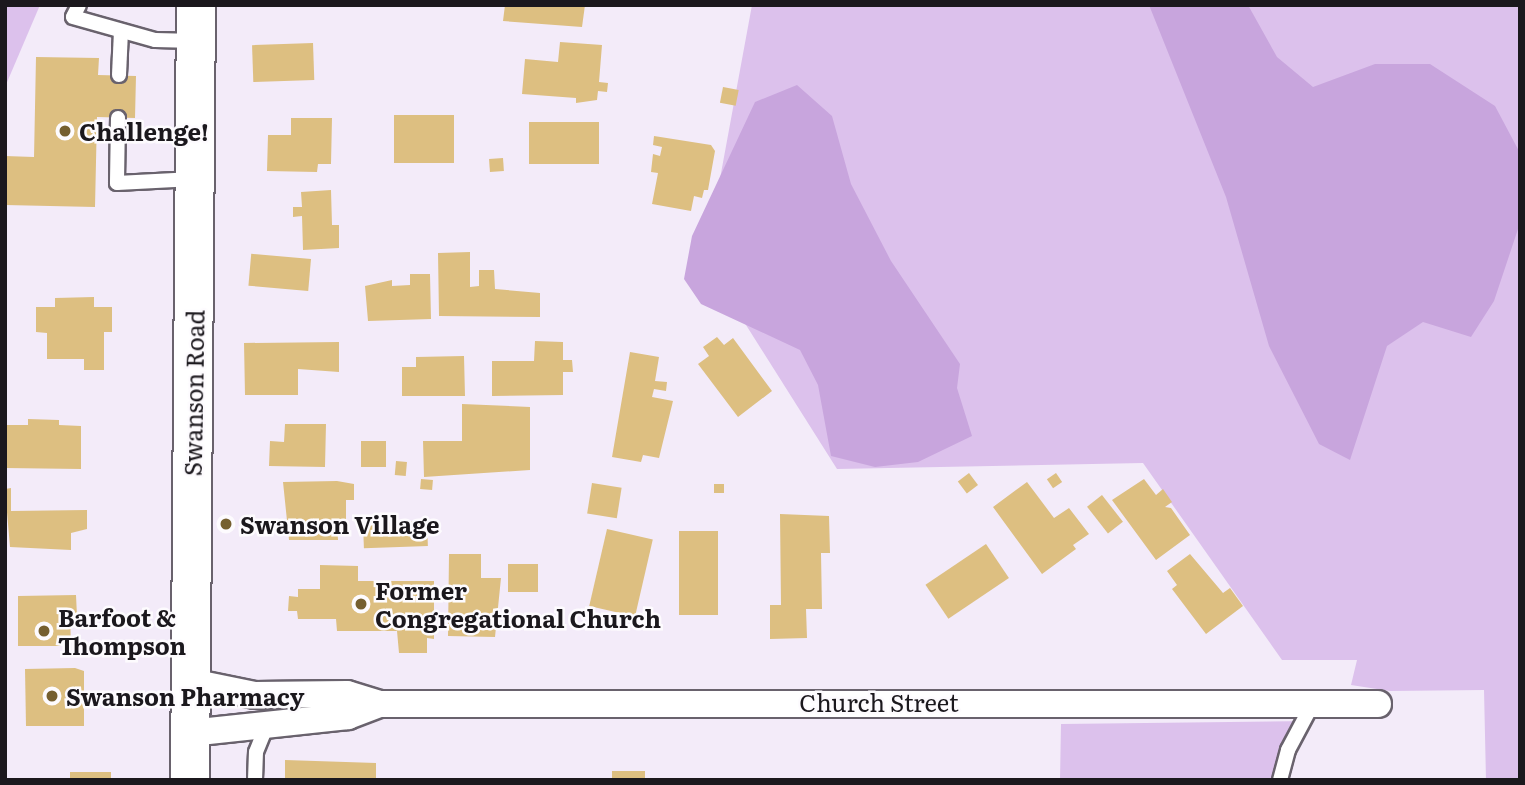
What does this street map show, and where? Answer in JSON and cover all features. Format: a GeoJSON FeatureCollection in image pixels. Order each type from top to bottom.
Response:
{"type":"FeatureCollection","features":[{"type":"Feature","properties":{"kind":"main road","name":"Swanson Road"},"geometry":{"type":"LineString","coordinates":[[190,780],[196,23]]}},
{"type":"Feature","properties":{"kind":"street","name":"Church Street"},"geometry":{"type":"LineString","coordinates":[[191,682],[255,695],[347,694],[379,704],[1315,701],[1378,704]]}},
{"type":"Feature","properties":{"kind":"street","name":"Church Street"},"geometry":{"type":"LineString","coordinates":[[190,733],[268,722],[348,716],[379,704]]}},
{"type":"Feature","properties":{"kind":"lane"},"geometry":{"type":"LineString","coordinates":[[79,5],[74,17],[155,40],[196,23]]}},
{"type":"Feature","properties":{"kind":"lane"},"geometry":{"type":"LineString","coordinates":[[120,75],[121,30]]}},
{"type":"Feature","properties":{"kind":"lane"},"geometry":{"type":"LineString","coordinates":[[118,118],[117,183],[195,179]]}},
{"type":"Feature","properties":{"kind":"lane"},"geometry":{"type":"LineString","coordinates":[[1280,780],[1287,750],[1315,701]]}},
{"type":"Feature","properties":{"kind":"lane"},"geometry":{"type":"LineString","coordinates":[[255,780],[256,752],[268,722]]}},
{"type":"Feature","properties":{"kind":"shaded area"},"geometry":{"type":"Polygon","coordinates":[[[5,5],[40,5],[5,87],[5,5]]]}},
{"type":"Feature","properties":{"kind":"shaded area"},"geometry":{"type":"Polygon","coordinates":[[[752,5],[1520,5],[1520,780],[1486,780],[1484,690],[1390,691],[1351,685],[1357,660],[1282,660],[1143,463],[837,469],[705,260],[752,5]]]}},
{"type":"Feature","properties":{"kind":"shaded area"},"geometry":{"type":"Polygon","coordinates":[[[1149,5],[1248,5],[1277,57],[1313,87],[1375,64],[1430,64],[1495,106],[1520,153],[1520,223],[1494,301],[1471,337],[1423,322],[1387,346],[1350,460],[1319,444],[1269,346],[1226,197],[1149,5]]]}},
{"type":"Feature","properties":{"kind":"shaded area"},"geometry":{"type":"Polygon","coordinates":[[[797,85],[832,116],[851,184],[891,261],[960,364],[957,388],[972,436],[918,462],[875,467],[831,456],[818,385],[800,350],[701,304],[684,279],[692,236],[755,102],[797,85]]]}},
{"type":"Feature","properties":{"kind":"shaded area"},"geometry":{"type":"Polygon","coordinates":[[[1309,721],[1288,759],[1290,780],[1060,780],[1061,724],[1309,721]]]}},
{"type":"Feature","properties":{"kind":"building"},"geometry":{"type":"Polygon","coordinates":[[[505,5],[585,5],[582,27],[503,21],[505,5]]]}},
{"type":"Feature","properties":{"kind":"building"},"geometry":{"type":"Polygon","coordinates":[[[560,42],[602,45],[599,82],[608,83],[607,92],[598,91],[597,100],[576,103],[576,98],[522,94],[525,59],[558,62],[560,42]]]}},
{"type":"Feature","properties":{"kind":"building"},"geometry":{"type":"Polygon","coordinates":[[[313,43],[314,80],[253,82],[252,45],[313,43]]]}},
{"type":"Feature","properties":{"kind":"building"},"geometry":{"type":"Polygon","coordinates":[[[36,57],[99,58],[98,75],[136,76],[135,118],[97,117],[95,207],[5,205],[5,156],[34,157],[36,57]]]}},
{"type":"Feature","properties":{"kind":"building"},"geometry":{"type":"Polygon","coordinates":[[[723,87],[739,90],[736,106],[720,103],[723,87]]]}},
{"type":"Feature","properties":{"kind":"building"},"geometry":{"type":"Polygon","coordinates":[[[394,115],[454,115],[454,163],[394,163],[394,115]]]}},
{"type":"Feature","properties":{"kind":"building"},"geometry":{"type":"Polygon","coordinates":[[[291,118],[332,118],[331,164],[318,164],[317,172],[267,171],[268,135],[291,135],[291,118]]]}},
{"type":"Feature","properties":{"kind":"building"},"geometry":{"type":"Polygon","coordinates":[[[529,122],[599,122],[599,164],[529,164],[529,122]]]}},
{"type":"Feature","properties":{"kind":"building"},"geometry":{"type":"Polygon","coordinates":[[[654,136],[711,145],[715,151],[708,190],[704,190],[702,198],[694,196],[691,211],[652,204],[658,173],[651,172],[653,154],[660,156],[662,147],[653,145],[654,136]]]}},
{"type":"Feature","properties":{"kind":"building"},"geometry":{"type":"Polygon","coordinates":[[[503,158],[504,171],[490,172],[489,159],[503,158]]]}},
{"type":"Feature","properties":{"kind":"building"},"geometry":{"type":"Polygon","coordinates":[[[331,190],[332,225],[339,225],[339,248],[303,250],[302,216],[293,217],[293,207],[302,207],[301,192],[331,190]]]}},
{"type":"Feature","properties":{"kind":"building"},"geometry":{"type":"Polygon","coordinates":[[[470,252],[470,287],[479,286],[479,270],[494,270],[495,289],[540,293],[540,317],[439,316],[438,253],[470,252]]]}},
{"type":"Feature","properties":{"kind":"building"},"geometry":{"type":"Polygon","coordinates":[[[251,254],[311,259],[308,291],[248,286],[251,254]]]}},
{"type":"Feature","properties":{"kind":"building"},"geometry":{"type":"Polygon","coordinates":[[[410,274],[430,274],[431,319],[368,321],[365,286],[392,280],[392,286],[410,285],[410,274]]]}},
{"type":"Feature","properties":{"kind":"building"},"geometry":{"type":"Polygon","coordinates":[[[94,297],[94,307],[112,307],[112,332],[104,332],[104,370],[84,370],[84,359],[47,359],[47,333],[36,332],[36,307],[55,307],[55,298],[94,297]]]}},
{"type":"Feature","properties":{"kind":"building"},"geometry":{"type":"Polygon","coordinates":[[[717,337],[724,345],[733,338],[772,391],[738,417],[698,364],[709,356],[703,347],[717,337]]]}},
{"type":"Feature","properties":{"kind":"building"},"geometry":{"type":"Polygon","coordinates":[[[535,341],[563,342],[563,360],[572,360],[573,372],[563,372],[563,395],[492,396],[492,361],[534,361],[535,341]]]}},
{"type":"Feature","properties":{"kind":"building"},"geometry":{"type":"Polygon","coordinates":[[[339,342],[339,372],[298,369],[298,395],[245,395],[244,343],[339,342]]]}},
{"type":"Feature","properties":{"kind":"building"},"geometry":{"type":"Polygon","coordinates":[[[630,352],[659,357],[655,381],[667,382],[666,391],[654,389],[652,397],[673,401],[659,458],[643,455],[641,462],[612,457],[630,352]]]}},
{"type":"Feature","properties":{"kind":"building"},"geometry":{"type":"Polygon","coordinates":[[[464,356],[465,396],[402,396],[402,367],[416,367],[416,357],[464,356]]]}},
{"type":"Feature","properties":{"kind":"building"},"geometry":{"type":"Polygon","coordinates":[[[462,404],[530,407],[530,470],[424,477],[423,441],[462,441],[462,404]]]}},
{"type":"Feature","properties":{"kind":"building"},"geometry":{"type":"Polygon","coordinates":[[[28,419],[59,420],[59,425],[81,426],[81,469],[5,468],[5,425],[28,425],[28,419]]]}},
{"type":"Feature","properties":{"kind":"building"},"geometry":{"type":"Polygon","coordinates":[[[285,424],[326,424],[325,467],[269,466],[270,441],[284,442],[285,424]]]}},
{"type":"Feature","properties":{"kind":"building"},"geometry":{"type":"Polygon","coordinates":[[[361,441],[386,441],[386,467],[361,467],[361,441]]]}},
{"type":"Feature","properties":{"kind":"building"},"geometry":{"type":"Polygon","coordinates":[[[396,461],[407,462],[406,476],[395,475],[396,461]]]}},
{"type":"Feature","properties":{"kind":"building"},"geometry":{"type":"Polygon","coordinates":[[[969,473],[978,485],[967,493],[958,481],[969,473]]]}},
{"type":"Feature","properties":{"kind":"building"},"geometry":{"type":"Polygon","coordinates":[[[1056,473],[1062,482],[1053,488],[1047,479],[1056,473]]]}},
{"type":"Feature","properties":{"kind":"building"},"geometry":{"type":"Polygon","coordinates":[[[421,479],[433,480],[432,490],[420,489],[421,479]]]}},
{"type":"Feature","properties":{"kind":"building"},"geometry":{"type":"Polygon","coordinates":[[[1144,479],[1156,495],[1163,489],[1172,502],[1165,507],[1171,508],[1190,535],[1156,560],[1112,500],[1144,479]]]}},
{"type":"Feature","properties":{"kind":"building"},"geometry":{"type":"Polygon","coordinates":[[[337,481],[354,484],[354,500],[346,500],[346,520],[337,520],[338,540],[289,540],[283,482],[337,481]]]}},
{"type":"Feature","properties":{"kind":"building"},"geometry":{"type":"Polygon","coordinates":[[[1027,482],[1054,518],[1069,508],[1089,534],[1073,545],[1076,549],[1042,574],[993,507],[1027,482]]]}},
{"type":"Feature","properties":{"kind":"building"},"geometry":{"type":"Polygon","coordinates":[[[592,483],[622,488],[617,518],[587,514],[592,483]]]}},
{"type":"Feature","properties":{"kind":"building"},"geometry":{"type":"Polygon","coordinates":[[[714,484],[724,484],[724,493],[714,493],[714,484]]]}},
{"type":"Feature","properties":{"kind":"building"},"geometry":{"type":"Polygon","coordinates":[[[11,488],[11,511],[87,510],[87,529],[71,533],[71,550],[10,547],[5,489],[11,488]]]}},
{"type":"Feature","properties":{"kind":"building"},"geometry":{"type":"Polygon","coordinates":[[[1102,495],[1123,522],[1108,533],[1087,507],[1102,495]]]}},
{"type":"Feature","properties":{"kind":"building"},"geometry":{"type":"Polygon","coordinates":[[[780,514],[829,516],[830,553],[821,553],[822,609],[806,609],[807,638],[770,639],[770,605],[781,605],[780,514]]]}},
{"type":"Feature","properties":{"kind":"building"},"geometry":{"type":"Polygon","coordinates":[[[427,521],[428,546],[364,548],[363,523],[427,521]]]}},
{"type":"Feature","properties":{"kind":"building"},"geometry":{"type":"Polygon","coordinates":[[[607,529],[653,540],[635,617],[589,606],[607,529]]]}},
{"type":"Feature","properties":{"kind":"building"},"geometry":{"type":"Polygon","coordinates":[[[679,531],[718,531],[718,615],[679,615],[679,531]]]}},
{"type":"Feature","properties":{"kind":"building"},"geometry":{"type":"Polygon","coordinates":[[[986,544],[1009,578],[948,619],[925,585],[986,544]]]}},
{"type":"Feature","properties":{"kind":"building"},"geometry":{"type":"Polygon","coordinates":[[[449,554],[481,554],[481,578],[501,578],[495,637],[448,636],[449,554]]]}},
{"type":"Feature","properties":{"kind":"building"},"geometry":{"type":"Polygon","coordinates":[[[1190,554],[1223,593],[1230,588],[1243,606],[1206,634],[1172,589],[1177,585],[1167,571],[1190,554]]]}},
{"type":"Feature","properties":{"kind":"building"},"geometry":{"type":"Polygon","coordinates":[[[508,564],[538,564],[538,592],[508,592],[508,564]]]}},
{"type":"Feature","properties":{"kind":"building","name":"Former Congregational Church"},"geometry":{"type":"Polygon","coordinates":[[[320,565],[358,566],[358,581],[434,581],[434,639],[427,638],[427,653],[399,653],[397,631],[337,631],[336,619],[298,619],[297,611],[288,611],[289,596],[298,597],[298,589],[320,589],[320,565]]]}},
{"type":"Feature","properties":{"kind":"building","name":"Barfoot & Thompson"},"geometry":{"type":"Polygon","coordinates":[[[76,595],[77,616],[70,616],[71,646],[18,646],[18,596],[76,595]]]}},
{"type":"Feature","properties":{"kind":"building"},"geometry":{"type":"Polygon","coordinates":[[[75,668],[84,671],[84,726],[26,726],[25,669],[75,668]]]}},
{"type":"Feature","properties":{"kind":"building"},"geometry":{"type":"Polygon","coordinates":[[[285,760],[376,763],[376,780],[285,780],[285,760]]]}},
{"type":"Feature","properties":{"kind":"building"},"geometry":{"type":"Polygon","coordinates":[[[612,771],[645,771],[645,780],[612,780],[612,771]]]}},
{"type":"Feature","properties":{"kind":"building"},"geometry":{"type":"Polygon","coordinates":[[[70,772],[111,772],[111,780],[70,780],[70,772]]]}},
{"type":"Feature","properties":{"kind":"place","name":"Challenge!"},"geometry":{"type":"Point","coordinates":[65,131]}},
{"type":"Feature","properties":{"kind":"place","name":"Swanson Village"},"geometry":{"type":"Point","coordinates":[226,524]}},
{"type":"Feature","properties":{"kind":"place","name":"Former Congregational Church"},"geometry":{"type":"Point","coordinates":[361,604]}},
{"type":"Feature","properties":{"kind":"place","name":"Barfoot & Thompson"},"geometry":{"type":"Point","coordinates":[44,631]}},
{"type":"Feature","properties":{"kind":"place","name":"Swanson Pharmacy"},"geometry":{"type":"Point","coordinates":[52,696]}}]}
